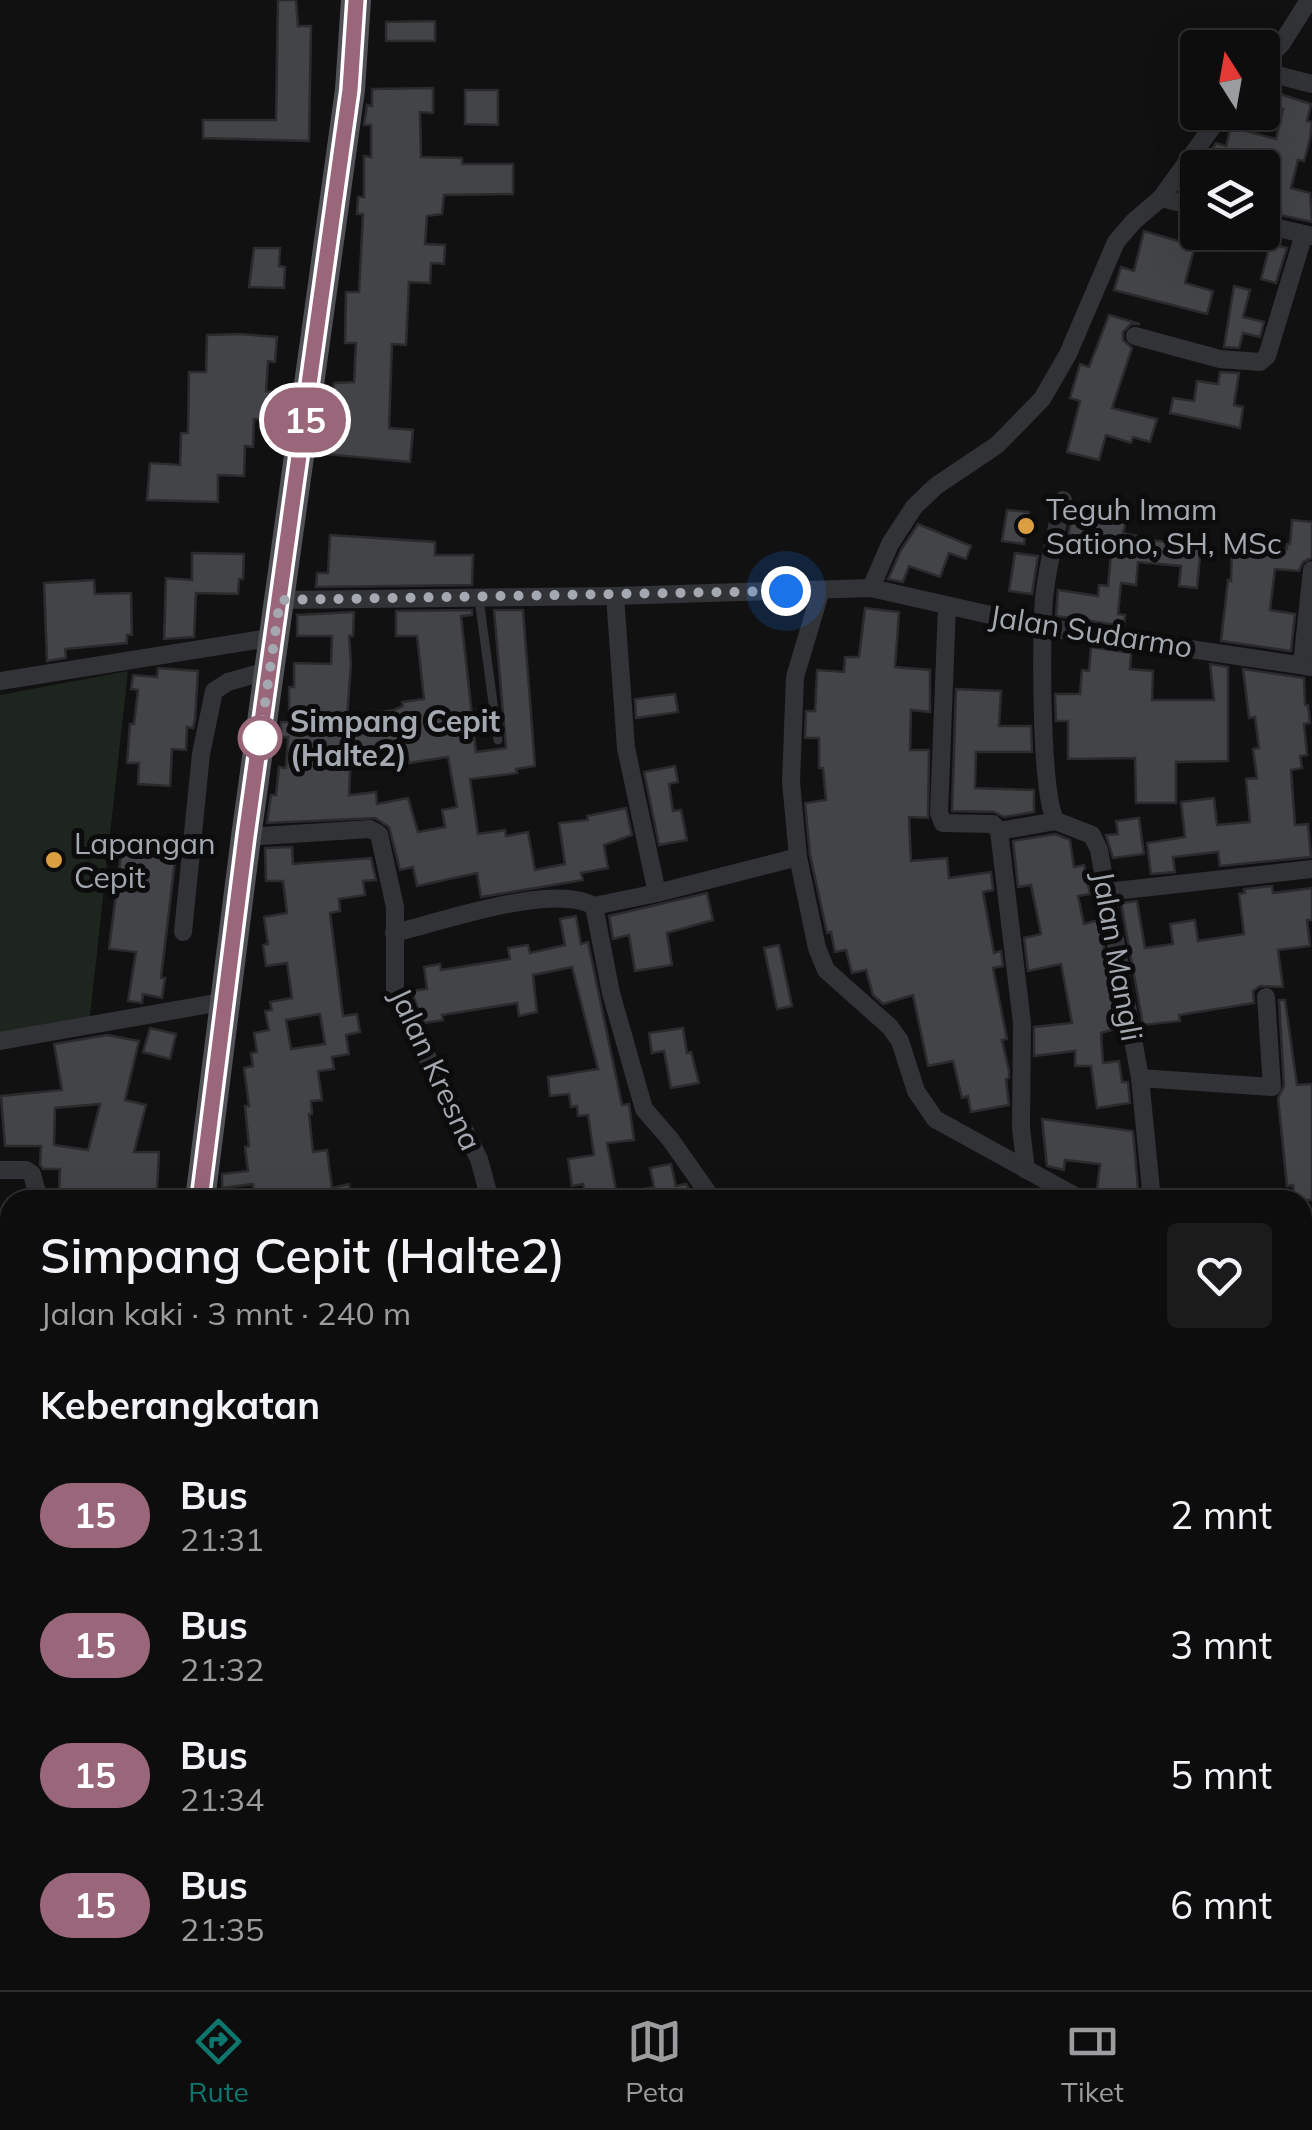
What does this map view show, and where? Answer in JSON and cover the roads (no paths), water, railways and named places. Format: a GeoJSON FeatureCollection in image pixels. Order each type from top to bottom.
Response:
{"type":"FeatureCollection","features":[{"type":"Feature","properties":{"kind":"main road"},"geometry":{"type":"LineString","coordinates":[[201,1190],[246,836],[350,90],[356,0]]}},
{"type":"Feature","properties":{"kind":"street"},"geometry":{"type":"LineString","coordinates":[[1280,46],[1309,0]]}},
{"type":"Feature","properties":{"kind":"street"},"geometry":{"type":"LineString","coordinates":[[1280,74],[1312,84]]}},
{"type":"Feature","properties":{"kind":"street"},"geometry":{"type":"LineString","coordinates":[[870,588],[890,544],[914,506],[936,486],[997,445],[1042,399],[1068,354],[1116,242],[1161,198],[1210,130]]}},
{"type":"Feature","properties":{"kind":"street"},"geometry":{"type":"LineString","coordinates":[[1161,198],[1180,203]]}},
{"type":"Feature","properties":{"kind":"street"},"geometry":{"type":"LineString","coordinates":[[1134,336],[1220,359],[1260,362],[1268,356],[1308,235],[1280,228]]}},
{"type":"Feature","properties":{"kind":"street"},"geometry":{"type":"LineString","coordinates":[[999,831],[1056,821],[1049,800],[1042,699],[1043,626],[1047,576],[1063,500]]}},
{"type":"Feature","properties":{"kind":"street"},"geometry":{"type":"LineString","coordinates":[[1307,666],[1312,570]]}},
{"type":"Feature","properties":{"kind":"street","name":"Jalan Sudarmo"},"geometry":{"type":"LineString","coordinates":[[280,600],[870,588],[1043,626],[1307,666]]}},
{"type":"Feature","properties":{"kind":"street"},"geometry":{"type":"LineString","coordinates":[[821,590],[802,646],[792,704],[791,782],[798,857],[817,948],[826,970],[890,1027],[900,1042],[916,1091],[928,1110],[947,1128],[1063,1190]]}},
{"type":"Feature","properties":{"kind":"street"},"geometry":{"type":"LineString","coordinates":[[615,596],[626,748],[657,893]]}},
{"type":"Feature","properties":{"kind":"street"},"geometry":{"type":"LineString","coordinates":[[948,606],[940,728],[940,819],[950,824],[993,824],[999,831],[1022,1022],[1021,1128],[1026,1170]]}},
{"type":"Feature","properties":{"kind":"street"},"geometry":{"type":"LineString","coordinates":[[0,681],[275,638]]}},
{"type":"Feature","properties":{"kind":"street"},"geometry":{"type":"LineString","coordinates":[[183,932],[202,754],[214,691],[228,682],[270,670]]}},
{"type":"Feature","properties":{"kind":"street","name":"Jalan Mangli"},"geometry":{"type":"LineString","coordinates":[[1056,821],[1087,832],[1096,840],[1140,1078],[1151,1190]]}},
{"type":"Feature","properties":{"kind":"street","name":"Jalan Kresna"},"geometry":{"type":"LineString","coordinates":[[246,836],[377,830],[395,906],[395,994],[479,1159],[487,1190]]}},
{"type":"Feature","properties":{"kind":"street"},"geometry":{"type":"LineString","coordinates":[[394,933],[520,902],[558,897],[584,900],[594,906],[798,857]]}},
{"type":"Feature","properties":{"kind":"street"},"geometry":{"type":"LineString","coordinates":[[1106,892],[1312,869]]}},
{"type":"Feature","properties":{"kind":"street"},"geometry":{"type":"LineString","coordinates":[[594,906],[611,993],[644,1109],[706,1190]]}},
{"type":"Feature","properties":{"kind":"street"},"geometry":{"type":"LineString","coordinates":[[1140,1078],[1272,1087],[1266,998]]}},
{"type":"Feature","properties":{"kind":"street"},"geometry":{"type":"LineString","coordinates":[[0,1041],[227,1001]]}},
{"type":"Feature","properties":{"kind":"street"},"geometry":{"type":"LineString","coordinates":[[0,1170],[32,1174],[37,1190]]}},
{"type":"Feature","properties":{"kind":"lane"},"geometry":{"type":"LineString","coordinates":[[479,598],[498,740]]}},
{"type":"Feature","properties":{"kind":"place","name":"Teguh Imam Sationo, SH, MSc"},"geometry":{"type":"Point","coordinates":[1026,526]}},
{"type":"Feature","properties":{"kind":"place","name":"Simpang Cepit (Halte2)"},"geometry":{"type":"Point","coordinates":[260,738]}},
{"type":"Feature","properties":{"kind":"place","name":"Lapangan Cepit"},"geometry":{"type":"Point","coordinates":[54,860]}}]}
